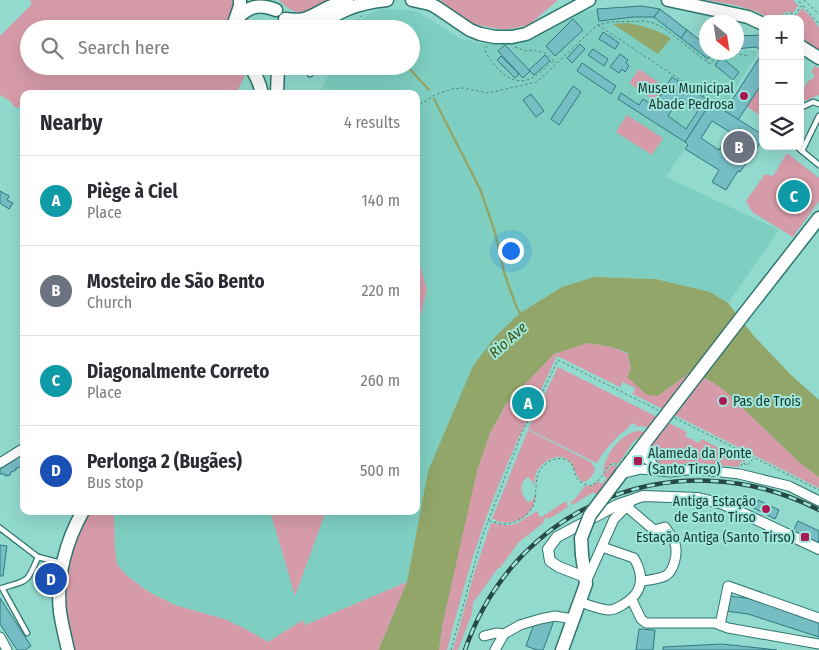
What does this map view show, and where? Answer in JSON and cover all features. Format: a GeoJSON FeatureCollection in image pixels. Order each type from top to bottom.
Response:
{"type":"FeatureCollection","features":[{"type":"Feature","properties":{"kind":"main road"},"geometry":{"type":"LineString","coordinates":[[235,20],[240,0]]}},
{"type":"Feature","properties":{"kind":"main road"},"geometry":{"type":"LineString","coordinates":[[265,0],[283,19]]}},
{"type":"Feature","properties":{"kind":"main road"},"geometry":{"type":"LineString","coordinates":[[329,16],[339,0]]}},
{"type":"Feature","properties":{"kind":"main road"},"geometry":{"type":"LineString","coordinates":[[324,20],[347,0]]}},
{"type":"Feature","properties":{"kind":"main road"},"geometry":{"type":"LineString","coordinates":[[237,20],[242,13],[258,6],[268,7],[283,19],[304,20],[312,17],[329,16],[357,5],[387,0]]}},
{"type":"Feature","properties":{"kind":"main road"},"geometry":{"type":"LineString","coordinates":[[412,0],[428,2],[470,30],[495,37],[512,37],[526,34],[589,0]]}},
{"type":"Feature","properties":{"kind":"main road"},"geometry":{"type":"LineString","coordinates":[[668,0],[748,17],[759,22]]}},
{"type":"Feature","properties":{"kind":"main road"},"geometry":{"type":"LineString","coordinates":[[804,49],[819,58]]}},
{"type":"Feature","properties":{"kind":"main road"},"geometry":{"type":"LineString","coordinates":[[255,75],[261,90]]}},
{"type":"Feature","properties":{"kind":"main road"},"geometry":{"type":"LineString","coordinates":[[277,90],[278,75]]}},
{"type":"Feature","properties":{"kind":"main road"},"geometry":{"type":"LineString","coordinates":[[562,650],[585,580],[581,538],[590,515],[620,469],[648,440],[819,218]]}},
{"type":"Feature","properties":{"kind":"main road"},"geometry":{"type":"LineString","coordinates":[[68,650],[60,612],[59,593],[63,564],[75,525],[81,515]]}},
{"type":"Feature","properties":{"kind":"street"},"geometry":{"type":"LineString","coordinates":[[648,440],[648,460],[660,471]]}},
{"type":"Feature","properties":{"kind":"street"},"geometry":{"type":"LineString","coordinates":[[0,463],[20,450]]}},
{"type":"Feature","properties":{"kind":"street"},"geometry":{"type":"LineString","coordinates":[[620,469],[641,468],[670,472],[695,469],[738,474],[789,486],[819,501]]}},
{"type":"Feature","properties":{"kind":"street"},"geometry":{"type":"LineString","coordinates":[[636,498],[626,506],[613,514],[557,537],[548,549],[550,561],[585,580],[598,557],[613,514],[636,498],[643,496],[698,498],[723,504],[819,549]]}},
{"type":"Feature","properties":{"kind":"street"},"geometry":{"type":"LineString","coordinates":[[626,506],[654,530],[664,527],[676,544],[676,557],[668,574],[664,577],[642,582]]}},
{"type":"Feature","properties":{"kind":"street"},"geometry":{"type":"LineString","coordinates":[[579,602],[608,610],[617,608],[632,600],[639,591],[642,582],[634,558],[602,547]]}},
{"type":"Feature","properties":{"kind":"street"},"geometry":{"type":"LineString","coordinates":[[565,569],[576,563],[582,555],[588,559],[598,557]]}},
{"type":"Feature","properties":{"kind":"street"},"geometry":{"type":"LineString","coordinates":[[720,625],[728,586],[819,618]]}},
{"type":"Feature","properties":{"kind":"street"},"geometry":{"type":"LineString","coordinates":[[632,600],[641,619],[646,623],[715,624],[819,644]]}},
{"type":"Feature","properties":{"kind":"street"},"geometry":{"type":"LineString","coordinates":[[495,650],[504,634],[520,625],[540,618],[555,616],[573,619]]}},
{"type":"Feature","properties":{"kind":"street"},"geometry":{"type":"LineString","coordinates":[[484,636],[496,633],[504,634]]}},
{"type":"Feature","properties":{"kind":"street"},"geometry":{"type":"LineString","coordinates":[[0,637],[7,650]]}},
{"type":"Feature","properties":{"kind":"lane"},"geometry":{"type":"LineString","coordinates":[[804,106],[813,102],[819,104]]}},
{"type":"Feature","properties":{"kind":"lane"},"geometry":{"type":"LineString","coordinates":[[819,116],[802,151],[819,165]]}},
{"type":"Feature","properties":{"kind":"lane"},"geometry":{"type":"LineString","coordinates":[[0,528],[38,556],[63,564]]}},
{"type":"Feature","properties":{"kind":"lane"},"geometry":{"type":"LineString","coordinates":[[27,633],[2,588],[25,581],[30,576],[38,556]]}},
{"type":"Feature","properties":{"kind":"path"},"geometry":{"type":"LineString","coordinates":[[798,0],[819,24]]}},
{"type":"Feature","properties":{"kind":"path"},"geometry":{"type":"LineString","coordinates":[[804,0],[819,14]]}},
{"type":"Feature","properties":{"kind":"path"},"geometry":{"type":"LineString","coordinates":[[785,15],[792,13],[795,15],[802,5]]}},
{"type":"Feature","properties":{"kind":"path"},"geometry":{"type":"LineString","coordinates":[[358,20],[365,11]]}},
{"type":"Feature","properties":{"kind":"path"},"geometry":{"type":"LineString","coordinates":[[420,105],[452,89],[463,88],[488,93],[537,82],[597,25],[611,22],[643,21],[653,23],[664,28],[710,64],[716,57],[737,54],[749,56]]}},
{"type":"Feature","properties":{"kind":"path"},"geometry":{"type":"LineString","coordinates":[[597,25],[709,99]]}},
{"type":"Feature","properties":{"kind":"path"},"geometry":{"type":"LineString","coordinates":[[510,44],[526,50],[545,53],[556,64]]}},
{"type":"Feature","properties":{"kind":"path"},"geometry":{"type":"LineString","coordinates":[[493,45],[487,46],[485,49],[486,54],[497,68],[515,81],[538,76],[554,61]]}},
{"type":"Feature","properties":{"kind":"path"},"geometry":{"type":"LineString","coordinates":[[451,650],[482,537],[522,432],[558,360],[664,413]]}},
{"type":"Feature","properties":{"kind":"path"},"geometry":{"type":"LineString","coordinates":[[673,417],[819,490]]}},
{"type":"Feature","properties":{"kind":"path"},"geometry":{"type":"LineString","coordinates":[[748,465],[753,457]]}},
{"type":"Feature","properties":{"kind":"path"},"geometry":{"type":"LineString","coordinates":[[489,520],[503,524],[518,522],[529,513],[535,501],[537,477],[541,468],[554,458],[568,461],[573,466],[577,478],[586,485],[591,486],[595,484],[610,465],[615,464],[620,469]]}},
{"type":"Feature","properties":{"kind":"shaded area"},"geometry":{"type":"Polygon","coordinates":[[[233,0],[233,10],[229,20],[20,20],[20,75],[245,75],[238,90],[20,90],[20,107],[16,108],[10,101],[0,95],[0,36],[31,5],[31,1],[233,0]]]}},
{"type":"Feature","properties":{"kind":"shaded area"},"geometry":{"type":"Polygon","coordinates":[[[279,0],[328,0],[308,11],[297,12],[279,0]]]}},
{"type":"Feature","properties":{"kind":"shaded area"},"geometry":{"type":"Polygon","coordinates":[[[440,0],[558,0],[529,25],[504,30],[467,23],[440,0]]]}},
{"type":"Feature","properties":{"kind":"shaded area"},"geometry":{"type":"Polygon","coordinates":[[[706,0],[793,0],[798,6],[793,13],[763,15],[735,5],[706,0]]]}},
{"type":"Feature","properties":{"kind":"shaded area"},"geometry":{"type":"Polygon","coordinates":[[[641,6],[660,9],[699,40],[699,60],[744,60],[744,50],[758,52],[723,109],[711,101],[684,143],[687,145],[666,177],[779,230],[728,303],[710,292],[656,279],[594,277],[562,287],[520,313],[495,337],[428,471],[420,513],[420,90],[321,90],[328,75],[420,75],[420,20],[361,20],[370,13],[382,9],[417,11],[459,38],[480,43],[499,45],[530,40],[584,11],[641,6]]]}},
{"type":"Feature","properties":{"kind":"shaded area"},"geometry":{"type":"Polygon","coordinates":[[[802,8],[819,28],[819,50],[804,40],[804,15],[797,15],[802,8]]]}},
{"type":"Feature","properties":{"kind":"shaded area"},"geometry":{"type":"Polygon","coordinates":[[[815,66],[819,68],[819,95],[804,101],[804,87],[815,75],[811,72],[815,66]]]}},
{"type":"Feature","properties":{"kind":"shaded area"},"geometry":{"type":"Polygon","coordinates":[[[639,69],[665,87],[655,101],[629,83],[639,69]]]}},
{"type":"Feature","properties":{"kind":"shaded area"},"geometry":{"type":"Polygon","coordinates":[[[759,88],[759,115],[747,107],[759,88]]]}},
{"type":"Feature","properties":{"kind":"shaded area"},"geometry":{"type":"Polygon","coordinates":[[[627,115],[663,138],[652,155],[616,132],[627,115]]]}},
{"type":"Feature","properties":{"kind":"shaded area"},"geometry":{"type":"Polygon","coordinates":[[[787,153],[819,178],[819,201],[793,237],[752,212],[746,201],[765,174],[773,176],[787,153]]]}},
{"type":"Feature","properties":{"kind":"shaded area"},"geometry":{"type":"Polygon","coordinates":[[[420,265],[427,290],[420,317],[420,265]]]}},
{"type":"Feature","properties":{"kind":"shaded area"},"geometry":{"type":"Polygon","coordinates":[[[588,343],[612,347],[628,354],[631,368],[627,377],[658,396],[688,374],[707,379],[723,389],[800,463],[819,477],[819,488],[633,394],[635,388],[623,382],[620,387],[557,356],[518,439],[489,509],[469,569],[447,650],[439,650],[442,627],[470,500],[477,471],[490,433],[506,404],[554,354],[588,343]]]}},
{"type":"Feature","properties":{"kind":"shaded area"},"geometry":{"type":"Polygon","coordinates":[[[558,367],[687,432],[685,436],[699,443],[702,439],[748,463],[741,461],[738,467],[699,463],[664,465],[656,460],[651,452],[653,443],[662,431],[651,427],[637,427],[633,423],[620,434],[603,453],[597,463],[528,429],[558,367]]]}},
{"type":"Feature","properties":{"kind":"shaded area"},"geometry":{"type":"Polygon","coordinates":[[[528,430],[591,462],[595,469],[592,476],[583,482],[568,460],[559,457],[550,459],[538,469],[534,485],[528,477],[523,482],[522,493],[528,502],[532,501],[536,493],[533,505],[528,513],[516,521],[496,521],[492,519],[528,430]]]}},
{"type":"Feature","properties":{"kind":"shaded area"},"geometry":{"type":"Polygon","coordinates":[[[637,431],[647,432],[633,442],[619,463],[612,463],[603,473],[606,460],[614,447],[625,436],[637,431]]]}},
{"type":"Feature","properties":{"kind":"shaded area"},"geometry":{"type":"Polygon","coordinates":[[[612,465],[618,468],[597,497],[594,492],[572,505],[571,502],[585,486],[591,486],[598,481],[602,484],[607,478],[603,475],[612,465]]]}},
{"type":"Feature","properties":{"kind":"shaded area"},"geometry":{"type":"Polygon","coordinates":[[[564,502],[568,503],[568,507],[549,519],[547,517],[543,520],[544,522],[518,543],[500,568],[498,568],[473,603],[472,613],[458,650],[453,650],[474,574],[491,523],[511,525],[518,523],[537,511],[539,516],[542,517],[564,502]]]}},
{"type":"Feature","properties":{"kind":"shaded area"},"geometry":{"type":"Polygon","coordinates":[[[89,515],[114,515],[117,564],[126,575],[149,592],[175,605],[224,619],[268,642],[303,620],[305,625],[407,582],[379,650],[73,650],[65,605],[67,574],[74,542],[89,515]]]}},
{"type":"Feature","properties":{"kind":"shaded area"},"geometry":{"type":"Polygon","coordinates":[[[114,515],[420,515],[407,582],[305,625],[303,620],[268,642],[224,619],[175,605],[149,592],[126,575],[117,564],[114,515]]]}},
{"type":"Feature","properties":{"kind":"shaded area"},"geometry":{"type":"Polygon","coordinates":[[[271,515],[325,515],[295,596],[271,515]]]}},
{"type":"Feature","properties":{"kind":"water"},"geometry":{"type":"Polygon","coordinates":[[[628,23],[640,25],[671,38],[658,54],[613,24],[628,23]]]}},
{"type":"Feature","properties":{"kind":"water","name":"Rio Ave"},"geometry":{"type":"Polygon","coordinates":[[[594,277],[656,279],[710,292],[728,303],[753,335],[791,375],[819,400],[819,477],[800,463],[723,389],[707,379],[688,374],[658,396],[647,395],[627,377],[631,368],[628,353],[612,347],[588,343],[554,354],[506,404],[490,433],[477,471],[442,627],[439,650],[379,650],[407,582],[428,471],[473,366],[495,337],[520,313],[562,287],[594,277]]]}},
{"type":"Feature","properties":{"kind":"building"},"geometry":{"type":"Polygon","coordinates":[[[641,6],[660,9],[654,17],[633,17],[599,21],[597,9],[641,6]]]}},
{"type":"Feature","properties":{"kind":"building"},"geometry":{"type":"Polygon","coordinates":[[[660,9],[687,30],[681,38],[654,17],[660,9]]]}},
{"type":"Feature","properties":{"kind":"building"},"geometry":{"type":"Polygon","coordinates":[[[573,19],[583,30],[555,56],[546,46],[573,19]]]}},
{"type":"Feature","properties":{"kind":"building"},"geometry":{"type":"Polygon","coordinates":[[[687,30],[699,39],[699,52],[681,38],[687,30]]]}},
{"type":"Feature","properties":{"kind":"building"},"geometry":{"type":"Polygon","coordinates":[[[603,32],[619,43],[615,49],[599,39],[603,32]]]}},
{"type":"Feature","properties":{"kind":"building"},"geometry":{"type":"Polygon","coordinates":[[[759,35],[759,49],[756,47],[744,48],[744,36],[759,35]]]}},
{"type":"Feature","properties":{"kind":"building"},"geometry":{"type":"Polygon","coordinates":[[[580,44],[585,49],[572,63],[567,58],[580,44]]]}},
{"type":"Feature","properties":{"kind":"building"},"geometry":{"type":"Polygon","coordinates":[[[505,45],[530,71],[523,78],[498,51],[505,45]]]}},
{"type":"Feature","properties":{"kind":"building"},"geometry":{"type":"Polygon","coordinates":[[[593,49],[608,59],[604,66],[588,55],[593,49]]]}},
{"type":"Feature","properties":{"kind":"building"},"geometry":{"type":"Polygon","coordinates":[[[620,54],[628,60],[626,63],[629,66],[625,72],[622,69],[619,73],[610,67],[620,54]]]}},
{"type":"Feature","properties":{"kind":"building"},"geometry":{"type":"Polygon","coordinates":[[[545,55],[550,61],[534,75],[529,70],[545,55]]]}},
{"type":"Feature","properties":{"kind":"building"},"geometry":{"type":"Polygon","coordinates":[[[501,56],[519,74],[515,78],[497,60],[501,56]]]}},
{"type":"Feature","properties":{"kind":"building","name":"Museu Municipal Abade Pedrosa"},"geometry":{"type":"Polygon","coordinates":[[[759,58],[759,88],[738,120],[725,111],[759,58]]]}},
{"type":"Feature","properties":{"kind":"building"},"geometry":{"type":"Polygon","coordinates":[[[719,60],[725,60],[739,72],[733,80],[715,65],[719,60]]]}},
{"type":"Feature","properties":{"kind":"building"},"geometry":{"type":"Polygon","coordinates":[[[582,63],[616,86],[611,94],[577,71],[582,63]]]}},
{"type":"Feature","properties":{"kind":"building"},"geometry":{"type":"Polygon","coordinates":[[[672,77],[711,102],[685,142],[618,99],[621,93],[639,105],[643,99],[654,106],[672,77]],[[679,99],[668,116],[686,129],[698,111],[679,99]]]}},
{"type":"Feature","properties":{"kind":"building"},"geometry":{"type":"Polygon","coordinates":[[[573,86],[581,92],[559,125],[551,119],[573,86]]]}},
{"type":"Feature","properties":{"kind":"building"},"geometry":{"type":"Polygon","coordinates":[[[531,94],[544,111],[536,117],[523,100],[531,94]]]}},
{"type":"Feature","properties":{"kind":"building"},"geometry":{"type":"Polygon","coordinates":[[[711,102],[759,132],[759,145],[726,190],[712,182],[719,170],[685,149],[688,145],[685,142],[711,102]],[[712,121],[701,138],[719,150],[730,132],[712,121]]]}},
{"type":"Feature","properties":{"kind":"building"},"geometry":{"type":"Polygon","coordinates":[[[0,191],[9,196],[7,200],[13,203],[9,209],[0,203],[0,191]]]}},
{"type":"Feature","properties":{"kind":"building"},"geometry":{"type":"Polygon","coordinates":[[[20,456],[20,467],[16,468],[10,475],[0,474],[0,469],[20,456]]]}},
{"type":"Feature","properties":{"kind":"building","name":"Antiga Estação de Santo Tirso"},"geometry":{"type":"Polygon","coordinates":[[[758,500],[779,510],[775,519],[754,508],[758,500]]]}},
{"type":"Feature","properties":{"kind":"building"},"geometry":{"type":"Polygon","coordinates":[[[798,521],[819,531],[818,543],[794,532],[798,521]]]}},
{"type":"Feature","properties":{"kind":"building"},"geometry":{"type":"Polygon","coordinates":[[[0,545],[7,546],[3,576],[0,576],[0,545]]]}},
{"type":"Feature","properties":{"kind":"building"},"geometry":{"type":"Polygon","coordinates":[[[728,596],[754,599],[819,621],[819,637],[748,614],[726,611],[728,596]]]}},
{"type":"Feature","properties":{"kind":"building"},"geometry":{"type":"Polygon","coordinates":[[[0,598],[31,646],[25,650],[17,650],[0,624],[0,598]]]}},
{"type":"Feature","properties":{"kind":"building"},"geometry":{"type":"Polygon","coordinates":[[[555,618],[543,650],[526,646],[535,621],[555,618]]]}},
{"type":"Feature","properties":{"kind":"building"},"geometry":{"type":"Polygon","coordinates":[[[639,629],[655,630],[653,650],[636,650],[639,629]]]}},
{"type":"Feature","properties":{"kind":"building"},"geometry":{"type":"Polygon","coordinates":[[[722,644],[777,650],[663,650],[663,647],[722,644]]]}},
{"type":"Feature","properties":{"kind":"waterway"},"geometry":{"type":"LineString","coordinates":[[415,75],[429,90]]}},
{"type":"Feature","properties":{"kind":"waterway","name":"Rio Ave"},"geometry":{"type":"LineString","coordinates":[[434,99],[480,189],[494,229],[504,272],[521,315]]}},
{"type":"Feature","properties":{"kind":"railway"},"geometry":{"type":"LineString","coordinates":[[465,650],[489,598],[522,555],[563,522],[609,498],[660,484],[713,481],[766,490],[819,510]]}},
{"type":"Feature","properties":{"kind":"place","name":"Museu Municipal Abade Pedrosa"},"geometry":{"type":"Point","coordinates":[744,96]}},
{"type":"Feature","properties":{"kind":"place","name":"Mosteiro de São Bento"},"geometry":{"type":"Point","coordinates":[739,147]}},
{"type":"Feature","properties":{"kind":"place","name":"Diagonalmente Correto"},"geometry":{"type":"Point","coordinates":[794,196]}},
{"type":"Feature","properties":{"kind":"place","name":"Pas de Trois"},"geometry":{"type":"Point","coordinates":[723,401]}},
{"type":"Feature","properties":{"kind":"place","name":"Piège à Ciel"},"geometry":{"type":"Point","coordinates":[528,403]}},
{"type":"Feature","properties":{"kind":"place","name":"Alameda da Ponte (Santo Tirso)"},"geometry":{"type":"Point","coordinates":[638,461]}},
{"type":"Feature","properties":{"kind":"place","name":"Antiga Estação de Santo Tirso"},"geometry":{"type":"Point","coordinates":[766,509]}},
{"type":"Feature","properties":{"kind":"place","name":"Estação Antiga (Santo Tirso)"},"geometry":{"type":"Point","coordinates":[805,537]}},
{"type":"Feature","properties":{"kind":"place","name":"Perlonga 2 (Bugães)"},"geometry":{"type":"Point","coordinates":[51,579]}}]}
